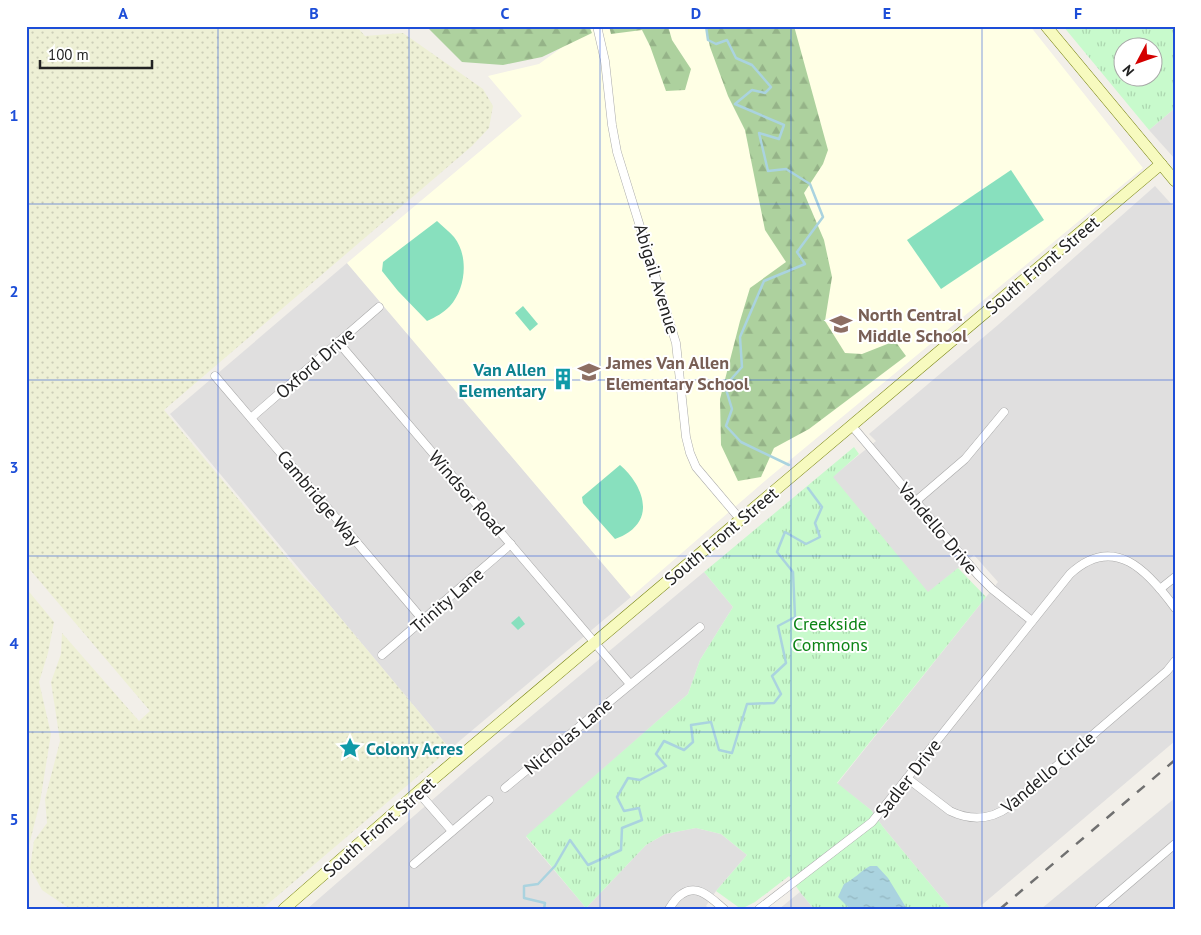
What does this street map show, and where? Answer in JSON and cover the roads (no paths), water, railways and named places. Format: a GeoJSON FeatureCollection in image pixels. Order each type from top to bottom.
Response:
{"type":"FeatureCollection","features":[{"type":"Feature","properties":{"kind":"street","name":"Abigail Avenue"},"geometry":{"type":"LineString","coordinates":[[597,26],[606,67],[617,152],[676,342],[686,437],[690,453],[696,467],[740,519]]}},
{"type":"Feature","properties":{"kind":"street"},"geometry":{"type":"LineString","coordinates":[[1046,26],[1175,181]]}},
{"type":"Feature","properties":{"kind":"street","name":"South Front Street"},"geometry":{"type":"LineString","coordinates":[[284,909],[418,792],[1160,164]]}},
{"type":"Feature","properties":{"kind":"street","name":"Oxford Drive"},"geometry":{"type":"LineString","coordinates":[[251,418],[379,307]]}},
{"type":"Feature","properties":{"kind":"street","name":"Windsor Road"},"geometry":{"type":"LineString","coordinates":[[338,342],[595,643]]}},
{"type":"Feature","properties":{"kind":"street","name":"Cambridge Way"},"geometry":{"type":"LineString","coordinates":[[215,376],[423,620]]}},
{"type":"Feature","properties":{"kind":"street"},"geometry":{"type":"LineString","coordinates":[[916,501],[965,459],[1004,412]]}},
{"type":"Feature","properties":{"kind":"street","name":"Vandello Drive"},"geometry":{"type":"LineString","coordinates":[[852,426],[978,575],[992,589],[1032,621]]}},
{"type":"Feature","properties":{"kind":"street","name":"Trinity Lane"},"geometry":{"type":"LineString","coordinates":[[382,655],[511,544]]}},
{"type":"Feature","properties":{"kind":"street"},"geometry":{"type":"LineString","coordinates":[[1032,621],[1070,574],[1077,567],[1094,558],[1113,557],[1130,561],[1144,571],[1175,608]]}},
{"type":"Feature","properties":{"kind":"street"},"geometry":{"type":"LineString","coordinates":[[1160,589],[1175,577]]}},
{"type":"Feature","properties":{"kind":"street","name":"Sadler Drive"},"geometry":{"type":"LineString","coordinates":[[759,909],[866,828],[880,814],[1032,621]]}},
{"type":"Feature","properties":{"kind":"street","name":"Nicholas Lane"},"geometry":{"type":"LineString","coordinates":[[505,788],[700,627]]}},
{"type":"Feature","properties":{"kind":"street"},"geometry":{"type":"LineString","coordinates":[[595,643],[630,684]]}},
{"type":"Feature","properties":{"kind":"street","name":"Vandello Circle"},"geometry":{"type":"LineString","coordinates":[[907,778],[958,815],[977,818],[996,814],[1010,806],[1159,678],[1175,661]]}},
{"type":"Feature","properties":{"kind":"street"},"geometry":{"type":"LineString","coordinates":[[418,792],[452,832]]}},
{"type":"Feature","properties":{"kind":"street"},"geometry":{"type":"LineString","coordinates":[[414,864],[489,800]]}},
{"type":"Feature","properties":{"kind":"street"},"geometry":{"type":"LineString","coordinates":[[1099,909],[1175,844]]}},
{"type":"Feature","properties":{"kind":"street"},"geometry":{"type":"LineString","coordinates":[[668,909],[682,894],[690,891],[699,891],[724,909]]}},
{"type":"Feature","properties":{"kind":"water"},"geometry":{"type":"Polygon","coordinates":[[[870,866],[877,866],[888,878],[907,909],[850,909],[838,897],[844,884],[870,866]]]}},
{"type":"Feature","properties":{"kind":"waterway"},"geometry":{"type":"LineString","coordinates":[[706,26],[708,40],[716,44],[727,40],[736,58],[752,65],[771,87],[765,93],[752,90],[735,104],[784,125],[779,139],[759,133],[768,171],[786,169],[810,184],[823,217],[797,252],[805,264],[764,281],[740,337],[742,367],[725,386],[732,409],[726,426],[741,442],[789,465]]}},
{"type":"Feature","properties":{"kind":"waterway"},"geometry":{"type":"LineString","coordinates":[[544,909],[545,903],[524,898],[524,886],[538,884],[555,866],[570,840],[588,865],[621,850],[622,828],[642,820],[639,808],[624,811],[617,797],[628,778],[640,780],[666,766],[656,754],[664,741],[684,750],[693,742],[691,725],[711,722],[719,750],[732,753],[747,704],[774,703],[781,694],[772,676],[786,663],[778,626],[795,617],[793,572],[777,552],[785,532],[806,544],[820,537],[815,523],[822,507],[808,488]]}},
{"type":"Feature","properties":{"kind":"railway"},"geometry":{"type":"LineString","coordinates":[[1000,909],[1175,760]]}},
{"type":"Feature","properties":{"kind":"place","name":"North Central Middle School"},"geometry":{"type":"Point","coordinates":[841,324]}},
{"type":"Feature","properties":{"kind":"place","name":"James Van Allen Elementary School"},"geometry":{"type":"Point","coordinates":[589,372]}},
{"type":"Feature","properties":{"kind":"place","name":"Van Allen Elementary"},"geometry":{"type":"Point","coordinates":[563,379]}},
{"type":"Feature","properties":{"kind":"place","name":"Colony Acres"},"geometry":{"type":"Point","coordinates":[350,748]}},
{"type":"Feature","properties":{"kind":"park label","name":"Creekside Commons"},"geometry":{"type":"Point","coordinates":[830,633]}}]}
